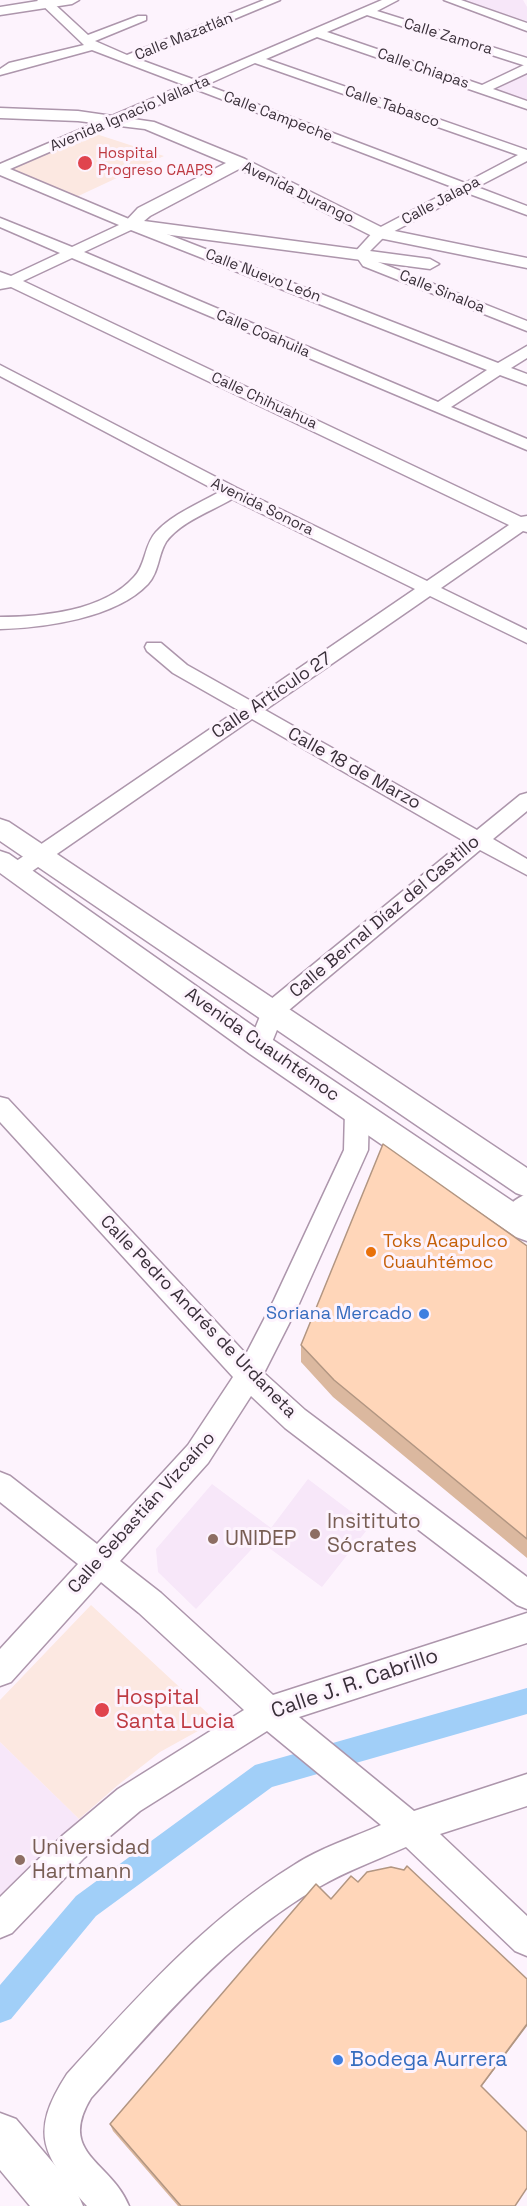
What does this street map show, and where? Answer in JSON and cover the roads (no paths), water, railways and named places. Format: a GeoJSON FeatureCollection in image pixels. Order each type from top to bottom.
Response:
{"type":"FeatureCollection","features":[{"type":"Feature","properties":{"kind":"main road"},"geometry":{"type":"LineString","coordinates":[[0,9],[46,1],[72,0]]}},
{"type":"Feature","properties":{"kind":"main road","name":"Avenida Durango"},"geometry":{"type":"LineString","coordinates":[[0,113],[119,119],[156,128],[233,167],[380,233],[527,263]]}},
{"type":"Feature","properties":{"kind":"main road"},"geometry":{"type":"LineString","coordinates":[[0,123],[103,126],[149,138],[233,167]]}},
{"type":"Feature","properties":{"kind":"main road"},"geometry":{"type":"LineString","coordinates":[[131,225],[144,212],[233,167]]}},
{"type":"Feature","properties":{"kind":"main road","name":"Avenida Durango"},"geometry":{"type":"LineString","coordinates":[[131,225],[361,253],[447,267]]}},
{"type":"Feature","properties":{"kind":"main road","name":"Avenida Cuauhtémoc"},"geometry":{"type":"LineString","coordinates":[[0,828],[273,1010],[527,1184]]}},
{"type":"Feature","properties":{"kind":"main road","name":"Avenida Cuauhtémoc"},"geometry":{"type":"LineString","coordinates":[[8,866],[261,1046],[522,1217]]}},
{"type":"Feature","properties":{"kind":"main road"},"geometry":{"type":"LineString","coordinates":[[5,2141],[60,2206]]}},
{"type":"Feature","properties":{"kind":"street","name":"Calle Mazatlán"},"geometry":{"type":"LineString","coordinates":[[127,59],[274,0]]}},
{"type":"Feature","properties":{"kind":"street","name":"Avenida Ignacio Vallarta"},"geometry":{"type":"LineString","coordinates":[[0,170],[369,12],[392,0]]}},
{"type":"Feature","properties":{"kind":"street"},"geometry":{"type":"LineString","coordinates":[[450,0],[527,27]]}},
{"type":"Feature","properties":{"kind":"street","name":"Calle Campeche"},"geometry":{"type":"LineString","coordinates":[[46,1],[89,43],[196,86],[527,211]]}},
{"type":"Feature","properties":{"kind":"street","name":"Calle Zamora"},"geometry":{"type":"LineString","coordinates":[[369,12],[527,62]]}},
{"type":"Feature","properties":{"kind":"street"},"geometry":{"type":"LineString","coordinates":[[3,72],[13,66],[89,43],[142,18]]}},
{"type":"Feature","properties":{"kind":"street","name":"Calle Chiapas"},"geometry":{"type":"LineString","coordinates":[[318,33],[527,105]]}},
{"type":"Feature","properties":{"kind":"street","name":"Calle Tabasco"},"geometry":{"type":"LineString","coordinates":[[257,60],[527,155]]}},
{"type":"Feature","properties":{"kind":"street"},"geometry":{"type":"LineString","coordinates":[[484,89],[527,69]]}},
{"type":"Feature","properties":{"kind":"street","name":"Calle Jalapa"},"geometry":{"type":"LineString","coordinates":[[361,253],[380,233],[527,155]]}},
{"type":"Feature","properties":{"kind":"street","name":"Calle Nuevo León"},"geometry":{"type":"LineString","coordinates":[[0,170],[131,225],[527,380]]}},
{"type":"Feature","properties":{"kind":"street","name":"Calle Coahuila"},"geometry":{"type":"LineString","coordinates":[[0,222],[527,445]]}},
{"type":"Feature","properties":{"kind":"street"},"geometry":{"type":"LineString","coordinates":[[4,281],[72,253],[131,225]]}},
{"type":"Feature","properties":{"kind":"street","name":"Calle Sinaloa"},"geometry":{"type":"LineString","coordinates":[[361,253],[369,263],[527,326]]}},
{"type":"Feature","properties":{"kind":"street","name":"Calle Chihuahua"},"geometry":{"type":"LineString","coordinates":[[4,281],[525,524]]}},
{"type":"Feature","properties":{"kind":"street"},"geometry":{"type":"LineString","coordinates":[[439,408],[527,351]]}},
{"type":"Feature","properties":{"kind":"street","name":"Avenida Sonora"},"geometry":{"type":"LineString","coordinates":[[0,370],[231,492],[430,588],[527,638]]}},
{"type":"Feature","properties":{"kind":"street"},"geometry":{"type":"LineString","coordinates":[[0,623],[51,618],[104,603],[130,590],[148,571],[159,539],[170,529],[231,492]]}},
{"type":"Feature","properties":{"kind":"street","name":"Calle Artículo 27"},"geometry":{"type":"LineString","coordinates":[[8,866],[41,855],[525,524]]}},
{"type":"Feature","properties":{"kind":"street","name":"Calle 18 de Marzo"},"geometry":{"type":"LineString","coordinates":[[154,647],[180,669],[250,711],[527,868]]}},
{"type":"Feature","properties":{"kind":"street","name":"Calle Bernal Díaz del Castillo"},"geometry":{"type":"LineString","coordinates":[[261,1046],[273,1010],[527,800]]}},
{"type":"Feature","properties":{"kind":"street","name":"Calle Pedro Andrés de Urdaneta"},"geometry":{"type":"LineString","coordinates":[[0,1106],[249,1376],[295,1419],[527,1595]]}},
{"type":"Feature","properties":{"kind":"street","name":"Calle Sebastián Vizcaíno"},"geometry":{"type":"LineString","coordinates":[[0,1671],[198,1454],[225,1418],[249,1376],[356,1150],[357,1111]]}},
{"type":"Feature","properties":{"kind":"street"},"geometry":{"type":"LineString","coordinates":[[0,1485],[150,1603],[277,1717],[383,1808],[410,1828],[527,1939]]}},
{"type":"Feature","properties":{"kind":"street","name":"Calle J. R. Cabrillo"},"geometry":{"type":"LineString","coordinates":[[0,1921],[73,1847],[129,1800],[277,1717],[527,1628]]}},
{"type":"Feature","properties":{"kind":"street"},"geometry":{"type":"LineString","coordinates":[[111,2206],[65,2151],[59,2137],[60,2122],[66,2102],[122,2037],[177,1979],[239,1923],[307,1875],[410,1828],[527,1790]]}},
{"type":"Feature","properties":{"kind":"waterway"},"geometry":{"type":"LineString","coordinates":[[0,2008],[86,1906],[265,1775],[527,1701]]}},
{"type":"Feature","properties":{"kind":"place","name":"Hospital Progreso CAAPS"},"geometry":{"type":"Point","coordinates":[85,163]}},
{"type":"Feature","properties":{"kind":"place","name":"Toks Acapulco Cuauhtémoc"},"geometry":{"type":"Point","coordinates":[371,1252]}},
{"type":"Feature","properties":{"kind":"place","name":"Soriana Mercado"},"geometry":{"type":"Point","coordinates":[424,1314]}},
{"type":"Feature","properties":{"kind":"place","name":"Insitituto Sócrates"},"geometry":{"type":"Point","coordinates":[315,1534]}},
{"type":"Feature","properties":{"kind":"place","name":"UNIDEP"},"geometry":{"type":"Point","coordinates":[213,1539]}},
{"type":"Feature","properties":{"kind":"place","name":"Hospital Santa Lucia"},"geometry":{"type":"Point","coordinates":[102,1710]}},
{"type":"Feature","properties":{"kind":"place","name":"Universidad Hartmann"},"geometry":{"type":"Point","coordinates":[20,1860]}},
{"type":"Feature","properties":{"kind":"place","name":"Bodega Aurrera"},"geometry":{"type":"Point","coordinates":[338,2060]}}]}
